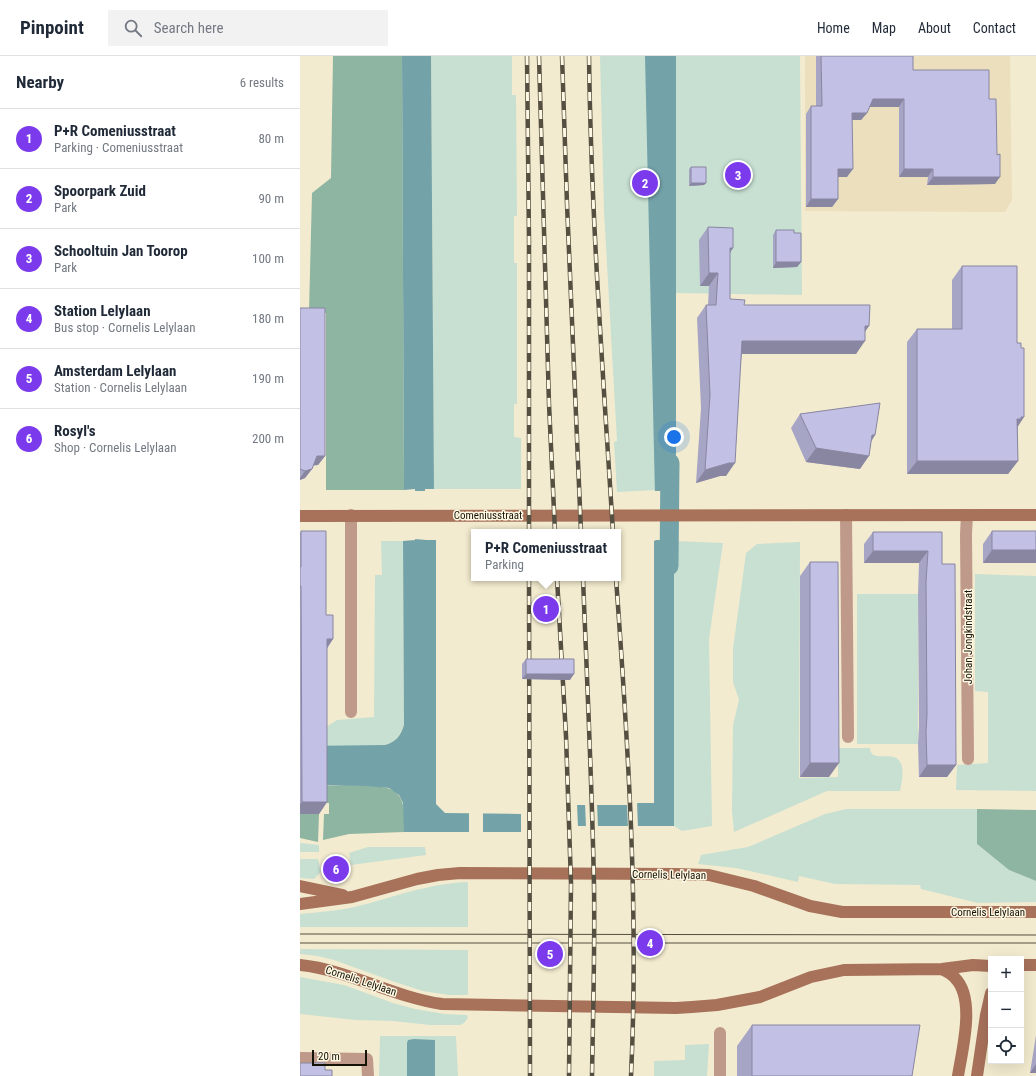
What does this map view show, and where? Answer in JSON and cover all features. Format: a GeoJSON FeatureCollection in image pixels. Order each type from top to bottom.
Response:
{"type":"FeatureCollection","features":[{"type":"Feature","properties":{"kind":"main road","name":"Comeniusstraat"},"geometry":{"type":"LineString","coordinates":[[300,516],[846,515]]}},
{"type":"Feature","properties":{"kind":"main road"},"geometry":{"type":"LineString","coordinates":[[846,515],[1036,515]]}},
{"type":"Feature","properties":{"kind":"main road","name":"Cornelis Lelylaan"},"geometry":{"type":"LineString","coordinates":[[300,904],[352,897],[417,879],[460,872],[675,874],[709,875],[754,886],[810,906],[842,912],[1036,912]]}},
{"type":"Feature","properties":{"kind":"main road"},"geometry":{"type":"LineString","coordinates":[[300,886],[352,897]]}},
{"type":"Feature","properties":{"kind":"main road","name":"Cornelis Lelylaan"},"geometry":{"type":"LineString","coordinates":[[300,965],[326,969],[409,997],[442,1004],[676,1008],[717,1005],[760,997],[811,977],[844,970],[942,969],[973,965],[988,966]]}},
{"type":"Feature","properties":{"kind":"main road"},"geometry":{"type":"LineString","coordinates":[[1024,965],[1036,965]]}},
{"type":"Feature","properties":{"kind":"main road"},"geometry":{"type":"LineString","coordinates":[[942,969],[956,978],[961,987],[965,1000],[966,1022],[958,1076]]}},
{"type":"Feature","properties":{"kind":"main road"},"geometry":{"type":"LineString","coordinates":[[977,1076],[988,1006]]}},
{"type":"Feature","properties":{"kind":"street"},"geometry":{"type":"LineString","coordinates":[[351,515],[351,712]]}},
{"type":"Feature","properties":{"kind":"street"},"geometry":{"type":"LineString","coordinates":[[846,515],[848,737]]}},
{"type":"Feature","properties":{"kind":"street","name":"Johan Jongkindstraat"},"geometry":{"type":"LineString","coordinates":[[967,515],[968,759]]}},
{"type":"Feature","properties":{"kind":"street"},"geometry":{"type":"LineString","coordinates":[[720,1033],[720,1076]]}},
{"type":"Feature","properties":{"kind":"street"},"geometry":{"type":"LineString","coordinates":[[300,1058],[368,1059],[368,1076]]}},
{"type":"Feature","properties":{"kind":"shaded area"},"geometry":{"type":"Polygon","coordinates":[[[805,56],[1010,56],[1012,200],[1005,212],[805,211],[805,56]]]}},
{"type":"Feature","properties":{"kind":"green space"},"geometry":{"type":"Polygon","coordinates":[[[333,56],[402,56],[404,490],[326,490],[326,313],[309,312],[312,193],[331,178],[333,56]]]}},
{"type":"Feature","properties":{"kind":"green space"},"geometry":{"type":"Polygon","coordinates":[[[431,56],[512,56],[512,95],[516,95],[517,216],[514,216],[514,263],[517,263],[517,404],[514,404],[514,437],[521,438],[521,489],[434,489],[431,56]]]}},
{"type":"Feature","properties":{"kind":"green space"},"geometry":{"type":"Polygon","coordinates":[[[600,56],[800,56],[802,295],[676,293],[676,489],[617,492],[614,442],[617,441],[604,211],[600,56]]]}},
{"type":"Feature","properties":{"kind":"green space"},"geometry":{"type":"Polygon","coordinates":[[[381,541],[403,541],[404,725],[395,739],[389,744],[385,745],[319,746],[320,731],[337,720],[374,717],[375,575],[382,575],[381,541]]]}},
{"type":"Feature","properties":{"kind":"green space"},"geometry":{"type":"Polygon","coordinates":[[[674,541],[723,543],[709,639],[712,826],[682,831],[674,826],[674,541]]]}},
{"type":"Feature","properties":{"kind":"green space"},"geometry":{"type":"Polygon","coordinates":[[[800,542],[799,778],[838,777],[838,748],[870,748],[872,754],[877,756],[890,756],[896,758],[901,763],[902,774],[900,791],[827,791],[734,832],[732,810],[733,725],[739,700],[733,682],[733,649],[746,553],[757,544],[800,542]]]}},
{"type":"Feature","properties":{"kind":"green space"},"geometry":{"type":"Polygon","coordinates":[[[975,574],[1036,576],[1036,791],[956,790],[957,765],[988,763],[988,692],[975,691],[975,574]]]}},
{"type":"Feature","properties":{"kind":"green space"},"geometry":{"type":"Polygon","coordinates":[[[857,594],[918,594],[918,744],[857,744],[857,594]]]}},
{"type":"Feature","properties":{"kind":"green space"},"geometry":{"type":"Polygon","coordinates":[[[365,785],[383,787],[396,792],[403,806],[404,832],[349,834],[323,840],[324,814],[329,814],[329,803],[319,803],[319,786],[365,785]]]}},
{"type":"Feature","properties":{"kind":"green space"},"geometry":{"type":"Polygon","coordinates":[[[846,809],[977,809],[977,844],[1009,870],[1036,881],[1036,902],[978,903],[921,889],[920,885],[835,884],[799,876],[798,882],[736,868],[698,864],[701,855],[748,847],[825,814],[846,809]]]}},
{"type":"Feature","properties":{"kind":"green space"},"geometry":{"type":"Polygon","coordinates":[[[977,809],[1036,810],[1036,881],[1009,870],[977,844],[977,809]]]}},
{"type":"Feature","properties":{"kind":"green space"},"geometry":{"type":"Polygon","coordinates":[[[300,814],[319,814],[318,842],[300,838],[300,814]]]}},
{"type":"Feature","properties":{"kind":"green space"},"geometry":{"type":"Polygon","coordinates":[[[300,843],[319,845],[319,852],[300,852],[300,843]]]}},
{"type":"Feature","properties":{"kind":"green space"},"geometry":{"type":"Polygon","coordinates":[[[368,847],[425,847],[426,855],[351,865],[349,853],[368,847]]]}},
{"type":"Feature","properties":{"kind":"green space"},"geometry":{"type":"Polygon","coordinates":[[[300,859],[318,859],[321,872],[314,879],[300,878],[300,859]]]}},
{"type":"Feature","properties":{"kind":"green space"},"geometry":{"type":"Polygon","coordinates":[[[467,882],[468,927],[300,927],[300,914],[355,907],[424,888],[467,882]]]}},
{"type":"Feature","properties":{"kind":"green space"},"geometry":{"type":"Polygon","coordinates":[[[300,949],[468,950],[468,994],[449,995],[423,991],[334,960],[300,954],[300,949]]]}},
{"type":"Feature","properties":{"kind":"green space"},"geometry":{"type":"Polygon","coordinates":[[[300,977],[344,985],[393,1003],[415,1009],[445,1014],[467,1015],[468,1018],[460,1025],[430,1025],[393,1021],[356,1020],[300,1014],[300,977]]]}},
{"type":"Feature","properties":{"kind":"green space"},"geometry":{"type":"Polygon","coordinates":[[[380,1036],[456,1036],[458,1076],[435,1076],[435,1040],[407,1043],[407,1076],[379,1076],[380,1036]]]}},
{"type":"Feature","properties":{"kind":"green space"},"geometry":{"type":"Polygon","coordinates":[[[709,1044],[707,1076],[654,1076],[654,1061],[685,1060],[685,1045],[709,1044]]]}},
{"type":"Feature","properties":{"kind":"water"},"geometry":{"type":"Polygon","coordinates":[[[402,56],[431,56],[434,489],[425,489],[425,540],[436,540],[436,804],[445,813],[521,814],[570,805],[635,805],[638,803],[654,803],[654,541],[656,540],[645,56],[676,56],[676,489],[664,489],[664,540],[674,541],[674,826],[570,826],[520,832],[404,832],[403,803],[399,795],[389,788],[367,786],[300,785],[300,746],[385,745],[398,738],[404,725],[403,541],[415,540],[415,489],[404,490],[402,56]]]}},
{"type":"Feature","properties":{"kind":"water"},"geometry":{"type":"Polygon","coordinates":[[[408,1040],[435,1040],[435,1076],[407,1076],[407,1043],[408,1040]]]}},
{"type":"Feature","properties":{"kind":"pier"},"geometry":{"type":"Polygon","coordinates":[[[414,491],[427,491],[427,540],[414,539],[414,491]]]}},
{"type":"Feature","properties":{"kind":"pier"},"geometry":{"type":"Polygon","coordinates":[[[653,491],[666,491],[666,539],[676,540],[653,540],[653,491]]]}},
{"type":"Feature","properties":{"kind":"pier"},"geometry":{"type":"Polygon","coordinates":[[[637,802],[638,828],[628,828],[627,803],[637,802]]]}},
{"type":"Feature","properties":{"kind":"pier"},"geometry":{"type":"Polygon","coordinates":[[[577,803],[578,828],[521,834],[521,812],[577,803]]]}},
{"type":"Feature","properties":{"kind":"pier"},"geometry":{"type":"Polygon","coordinates":[[[585,803],[597,803],[598,828],[586,828],[585,803]]]}},
{"type":"Feature","properties":{"kind":"pier"},"geometry":{"type":"Polygon","coordinates":[[[469,812],[483,812],[483,833],[469,833],[469,812]]]}},
{"type":"Feature","properties":{"kind":"building"},"geometry":{"type":"Polygon","coordinates":[[[821,56],[913,56],[913,70],[989,70],[989,99],[996,99],[997,155],[1000,154],[1000,177],[933,177],[933,169],[904,169],[904,99],[873,99],[867,113],[852,113],[853,169],[838,169],[838,199],[811,199],[811,106],[822,106],[821,56]]]}},
{"type":"Feature","properties":{"kind":"building"},"geometry":{"type":"Polygon","coordinates":[[[691,167],[706,167],[706,183],[691,183],[691,167]]]}},
{"type":"Feature","properties":{"kind":"building"},"geometry":{"type":"Polygon","coordinates":[[[708,227],[733,228],[733,248],[730,248],[730,299],[745,300],[744,305],[870,305],[869,326],[865,326],[865,341],[742,341],[735,463],[729,463],[705,470],[710,395],[706,305],[716,305],[718,273],[709,273],[708,227]]]}},
{"type":"Feature","properties":{"kind":"building"},"geometry":{"type":"Polygon","coordinates":[[[776,230],[794,230],[794,233],[801,233],[801,262],[776,262],[776,230]]]}},
{"type":"Feature","properties":{"kind":"building"},"geometry":{"type":"Polygon","coordinates":[[[962,266],[1017,266],[1017,343],[1021,343],[1021,348],[1024,348],[1024,417],[1017,419],[1018,461],[917,461],[917,329],[962,329],[962,266]]]}},
{"type":"Feature","properties":{"kind":"building"},"geometry":{"type":"Polygon","coordinates":[[[300,308],[325,308],[325,456],[317,456],[312,469],[305,471],[300,469],[300,308]]]}},
{"type":"Feature","properties":{"kind":"building"},"geometry":{"type":"Polygon","coordinates":[[[880,403],[875,435],[872,435],[869,456],[816,448],[800,414],[880,403]]]}},
{"type":"Feature","properties":{"kind":"building"},"geometry":{"type":"Polygon","coordinates":[[[301,531],[326,531],[326,615],[333,615],[333,639],[327,639],[327,802],[302,802],[300,586],[301,531]]]}},
{"type":"Feature","properties":{"kind":"building"},"geometry":{"type":"Polygon","coordinates":[[[992,531],[1036,531],[1036,550],[992,550],[992,531]]]}},
{"type":"Feature","properties":{"kind":"building"},"geometry":{"type":"Polygon","coordinates":[[[873,532],[942,532],[942,564],[955,564],[956,765],[927,765],[926,582],[928,551],[873,551],[873,532]]]}},
{"type":"Feature","properties":{"kind":"building"},"geometry":{"type":"Polygon","coordinates":[[[810,562],[838,562],[839,763],[810,763],[810,562]]]}},
{"type":"Feature","properties":{"kind":"building"},"geometry":{"type":"Polygon","coordinates":[[[526,659],[574,659],[574,674],[526,674],[526,659]]]}},
{"type":"Feature","properties":{"kind":"building"},"geometry":{"type":"Polygon","coordinates":[[[752,1025],[920,1025],[912,1076],[752,1076],[752,1025]]]}},
{"type":"Feature","properties":{"kind":"building"},"geometry":{"type":"Polygon","coordinates":[[[300,1063],[325,1063],[325,1070],[332,1070],[332,1076],[300,1076],[300,1063]]]}},
{"type":"Feature","properties":{"kind":"waterway"},"geometry":{"type":"LineString","coordinates":[[669,566],[670,463]]}},
{"type":"Feature","properties":{"kind":"tram line"},"geometry":{"type":"LineString","coordinates":[[300,934],[1036,935]]}},
{"type":"Feature","properties":{"kind":"tram line"},"geometry":{"type":"LineString","coordinates":[[300,943],[1036,943]]}},
{"type":"Feature","properties":{"kind":"railway"},"geometry":{"type":"LineString","coordinates":[[527,56],[529,240],[529,529]]}},
{"type":"Feature","properties":{"kind":"railway"},"geometry":{"type":"LineString","coordinates":[[539,56],[549,404],[555,529]]}},
{"type":"Feature","properties":{"kind":"railway"},"geometry":{"type":"LineString","coordinates":[[562,56],[581,529]]}},
{"type":"Feature","properties":{"kind":"railway"},"geometry":{"type":"LineString","coordinates":[[589,56],[595,235],[613,529]]}},
{"type":"Feature","properties":{"kind":"railway"},"geometry":{"type":"LineString","coordinates":[[529,581],[530,1076]]}},
{"type":"Feature","properties":{"kind":"railway"},"geometry":{"type":"LineString","coordinates":[[557,581],[566,736],[571,883],[569,1076]]}},
{"type":"Feature","properties":{"kind":"railway"},"geometry":{"type":"LineString","coordinates":[[583,581],[594,886],[592,1076]]}},
{"type":"Feature","properties":{"kind":"railway"},"geometry":{"type":"LineString","coordinates":[[616,581],[625,702],[633,889],[634,952],[631,1076]]}},
{"type":"Feature","properties":{"kind":"place","name":"Schooltuin Jan Toorop"},"geometry":{"type":"Point","coordinates":[738,175]}},
{"type":"Feature","properties":{"kind":"place","name":"Spoorpark Zuid"},"geometry":{"type":"Point","coordinates":[645,183]}},
{"type":"Feature","properties":{"kind":"place","name":"P+R Comeniusstraat"},"geometry":{"type":"Point","coordinates":[546,609]}},
{"type":"Feature","properties":{"kind":"place","name":"Rosyl's"},"geometry":{"type":"Point","coordinates":[336,869]}},
{"type":"Feature","properties":{"kind":"place","name":"Station Lelylaan"},"geometry":{"type":"Point","coordinates":[650,943]}},
{"type":"Feature","properties":{"kind":"place","name":"Amsterdam Lelylaan"},"geometry":{"type":"Point","coordinates":[550,954]}}]}
